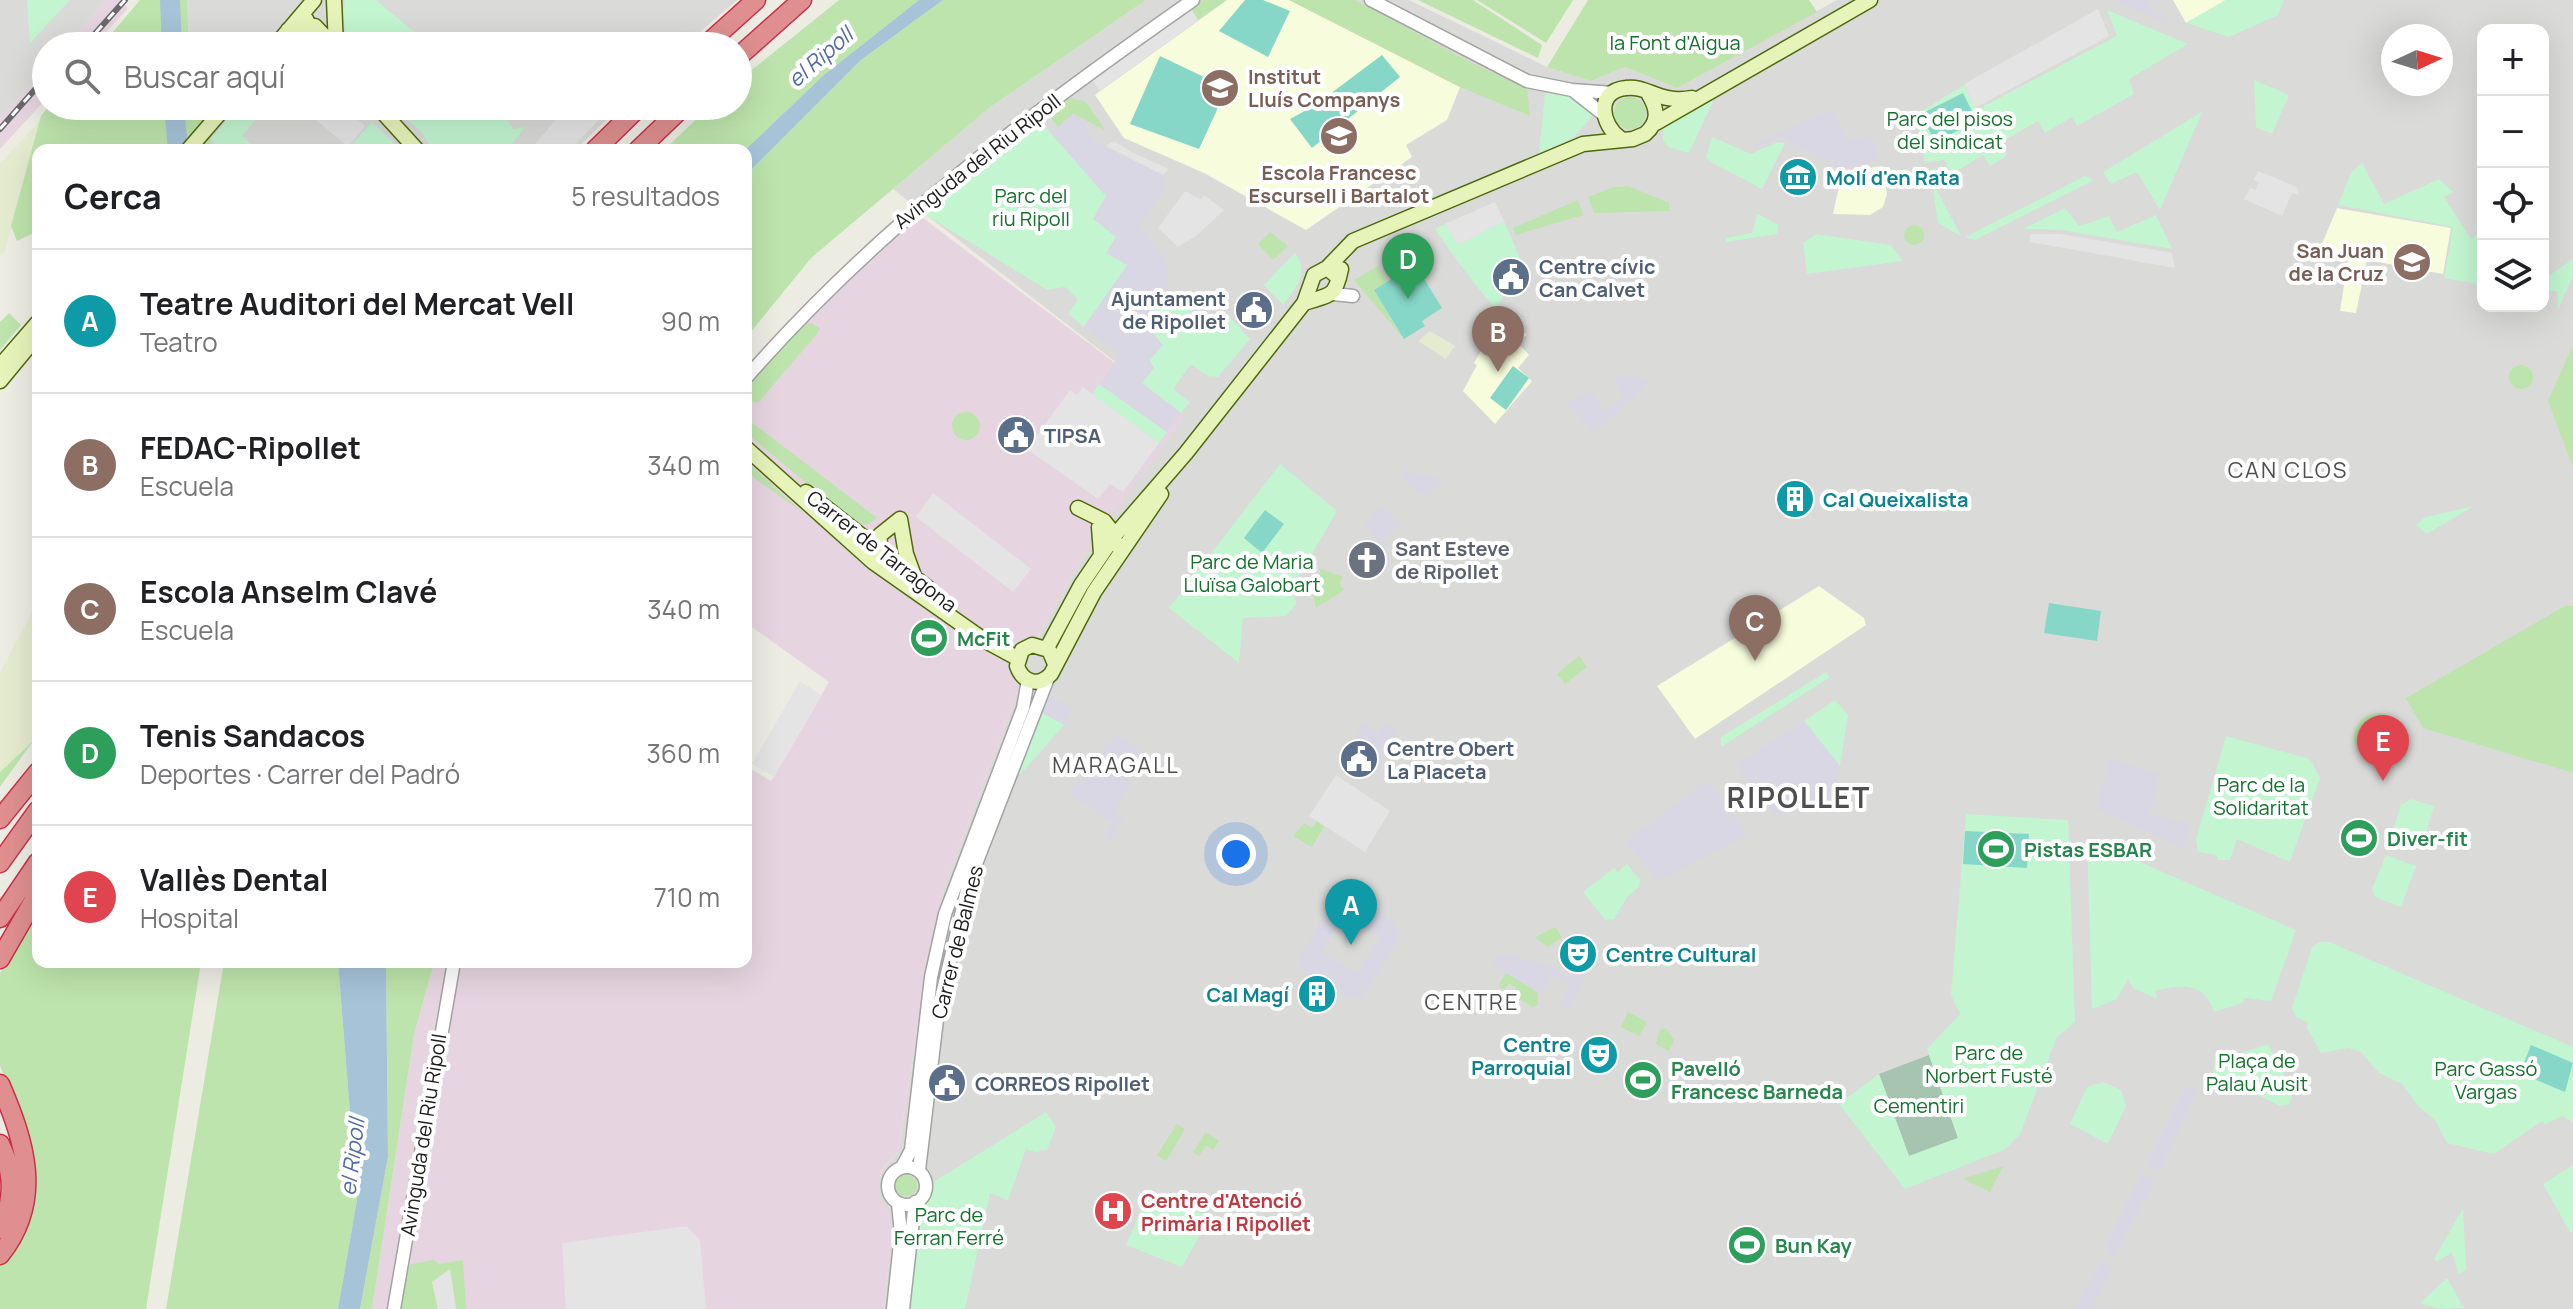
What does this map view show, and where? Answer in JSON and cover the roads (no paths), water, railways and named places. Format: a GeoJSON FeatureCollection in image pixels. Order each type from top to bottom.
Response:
{"type":"FeatureCollection","features":[{"type":"Feature","properties":{"kind":"highway"},"geometry":{"type":"LineString","coordinates":[[721,32],[756,0]]}},
{"type":"Feature","properties":{"kind":"highway"},"geometry":{"type":"LineString","coordinates":[[752,45],[802,0]]}},
{"type":"Feature","properties":{"kind":"highway"},"geometry":{"type":"LineString","coordinates":[[601,144],[626,120]]}},
{"type":"Feature","properties":{"kind":"highway"},"geometry":{"type":"LineString","coordinates":[[644,144],[669,120]]}},
{"type":"Feature","properties":{"kind":"highway"},"geometry":{"type":"LineString","coordinates":[[0,819],[32,779]]}},
{"type":"Feature","properties":{"kind":"highway"},"geometry":{"type":"LineString","coordinates":[[0,863],[32,818]]}},
{"type":"Feature","properties":{"kind":"highway"},"geometry":{"type":"LineString","coordinates":[[0,918],[32,871]]}},
{"type":"Feature","properties":{"kind":"highway"},"geometry":{"type":"LineString","coordinates":[[0,946],[32,900]]}},
{"type":"Feature","properties":{"kind":"highway"},"geometry":{"type":"LineString","coordinates":[[0,959],[32,902]]}},
{"type":"Feature","properties":{"kind":"highway"},"geometry":{"type":"LineString","coordinates":[[0,1084],[22,1136],[28,1185],[19,1224],[0,1255]]}},
{"type":"Feature","properties":{"kind":"highway"},"geometry":{"type":"LineString","coordinates":[[0,1144],[8,1164],[11,1187],[0,1229]]}},
{"type":"Feature","properties":{"kind":"main road"},"geometry":{"type":"LineString","coordinates":[[334,0],[335,32]]}},
{"type":"Feature","properties":{"kind":"main road"},"geometry":{"type":"LineString","coordinates":[[1304,303],[1333,279],[1347,245],[1583,144],[1638,138],[1697,97],[1870,0]]}},
{"type":"Feature","properties":{"kind":"main road"},"geometry":{"type":"LineString","coordinates":[[309,12],[323,32]]}},
{"type":"Feature","properties":{"kind":"main road"},"geometry":{"type":"LineString","coordinates":[[287,32],[309,12]]}},
{"type":"Feature","properties":{"kind":"main road"},"geometry":{"type":"LineString","coordinates":[[309,12],[315,32]]}},
{"type":"Feature","properties":{"kind":"main road"},"geometry":{"type":"LineString","coordinates":[[1583,144],[1603,115],[1613,93],[1629,87],[1670,101],[1697,97]]}},
{"type":"Feature","properties":{"kind":"main road"},"geometry":{"type":"LineString","coordinates":[[1649,95],[1656,107],[1656,123]]}},
{"type":"Feature","properties":{"kind":"main road"},"geometry":{"type":"LineString","coordinates":[[1603,115],[1610,130],[1620,138]]}},
{"type":"Feature","properties":{"kind":"main road"},"geometry":{"type":"LineString","coordinates":[[193,144],[214,120]]}},
{"type":"Feature","properties":{"kind":"main road"},"geometry":{"type":"LineString","coordinates":[[390,120],[412,144]]}},
{"type":"Feature","properties":{"kind":"main road"},"geometry":{"type":"LineString","coordinates":[[1312,284],[1317,271],[1333,279]]}},
{"type":"Feature","properties":{"kind":"main road"},"geometry":{"type":"LineString","coordinates":[[1312,284],[1333,279]]}},
{"type":"Feature","properties":{"kind":"main road","name":"Carrer de Balmes"},"geometry":{"type":"LineString","coordinates":[[1047,648],[1101,554],[1186,453],[1304,303],[1312,284]]}},
{"type":"Feature","properties":{"kind":"main road"},"geometry":{"type":"LineString","coordinates":[[0,366],[32,329]]}},
{"type":"Feature","properties":{"kind":"main road"},"geometry":{"type":"LineString","coordinates":[[0,381],[32,342]]}},
{"type":"Feature","properties":{"kind":"main road","name":"Carrer de Tarragona"},"geometry":{"type":"LineString","coordinates":[[752,453],[873,562],[915,584],[990,633],[997,645],[1017,658]]}},
{"type":"Feature","properties":{"kind":"main road","name":"Carrer de Balmes"},"geometry":{"type":"LineString","coordinates":[[1051,671],[1094,592],[1186,453]]}},
{"type":"Feature","properties":{"kind":"main road","name":"Carrer de Tarragona"},"geometry":{"type":"LineString","coordinates":[[763,463],[808,493],[915,584]]}},
{"type":"Feature","properties":{"kind":"main road"},"geometry":{"type":"LineString","coordinates":[[1115,535],[1126,532],[1153,503]]}},
{"type":"Feature","properties":{"kind":"main road"},"geometry":{"type":"LineString","coordinates":[[829,525],[864,546],[876,548],[891,538],[900,519]]}},
{"type":"Feature","properties":{"kind":"main road"},"geometry":{"type":"LineString","coordinates":[[876,548],[885,530],[900,519]]}},
{"type":"Feature","properties":{"kind":"main road"},"geometry":{"type":"LineString","coordinates":[[900,519],[915,584]]}},
{"type":"Feature","properties":{"kind":"main road"},"geometry":{"type":"LineString","coordinates":[[1101,524],[1129,519]]}},
{"type":"Feature","properties":{"kind":"main road"},"geometry":{"type":"LineString","coordinates":[[1101,524],[1115,535]]}},
{"type":"Feature","properties":{"kind":"main road"},"geometry":{"type":"LineString","coordinates":[[1101,524],[1101,554]]}},
{"type":"Feature","properties":{"kind":"main road"},"geometry":{"type":"LineString","coordinates":[[855,532],[885,530]]}},
{"type":"Feature","properties":{"kind":"main road"},"geometry":{"type":"LineString","coordinates":[[1094,592],[1115,535]]}},
{"type":"Feature","properties":{"kind":"main road"},"geometry":{"type":"LineString","coordinates":[[1032,645],[1047,648],[1051,671],[1038,682],[1028,680],[1019,672],[1017,658],[1032,645]]}},
{"type":"Feature","properties":{"kind":"street","name":"Avinguda del Riu Ripoll"},"geometry":{"type":"LineString","coordinates":[[752,371],[837,279],[950,178],[1193,0]]}},
{"type":"Feature","properties":{"kind":"street"},"geometry":{"type":"LineString","coordinates":[[1371,0],[1508,72],[1540,85],[1613,93]]}},
{"type":"Feature","properties":{"kind":"street"},"geometry":{"type":"LineString","coordinates":[[1572,90],[1588,99],[1603,115]]}},
{"type":"Feature","properties":{"kind":"street","name":"Carrer de Balmes"},"geometry":{"type":"LineString","coordinates":[[919,1170],[938,1011],[966,892],[1051,671]]}},
{"type":"Feature","properties":{"kind":"street","name":"Carrer de Balmes"},"geometry":{"type":"LineString","coordinates":[[902,1167],[911,1150],[931,977],[945,914],[1023,708],[1028,680]]}},
{"type":"Feature","properties":{"kind":"street","name":"Avinguda del Riu Ripoll"},"geometry":{"type":"LineString","coordinates":[[394,1309],[453,968]]}},
{"type":"Feature","properties":{"kind":"street"},"geometry":{"type":"LineString","coordinates":[[893,1309],[901,1234],[898,1203],[891,1196],[889,1181],[902,1167],[919,1170],[926,1188],[915,1202],[903,1309]]}},
{"type":"Feature","properties":{"kind":"street"},"geometry":{"type":"LineString","coordinates":[[898,1203],[915,1202]]}},
{"type":"Feature","properties":{"kind":"waterway"},"geometry":{"type":"LineString","coordinates":[[170,0],[171,32]]}},
{"type":"Feature","properties":{"kind":"waterway"},"geometry":{"type":"LineString","coordinates":[[175,120],[177,144]]}},
{"type":"Feature","properties":{"kind":"railway"},"geometry":{"type":"LineString","coordinates":[[96,32],[125,0]]}},
{"type":"Feature","properties":{"kind":"railway"},"geometry":{"type":"LineString","coordinates":[[0,129],[32,93]]}},
{"type":"Feature","properties":{"kind":"place","name":"Institut Lluís Companys"},"geometry":{"type":"Point","coordinates":[1220,88]}},
{"type":"Feature","properties":{"kind":"place","name":"Escola Francesc Escursell i Bartalot"},"geometry":{"type":"Point","coordinates":[1339,136]}},
{"type":"Feature","properties":{"kind":"place","name":"Molí d'en Rata"},"geometry":{"type":"Point","coordinates":[1798,177]}},
{"type":"Feature","properties":{"kind":"place","name":"San Juan de la Cruz"},"geometry":{"type":"Point","coordinates":[2412,262]}},
{"type":"Feature","properties":{"kind":"place","name":"Centre cívic Can Calvet"},"geometry":{"type":"Point","coordinates":[1511,277]}},
{"type":"Feature","properties":{"kind":"place","name":"Tenis Sandacos"},"geometry":{"type":"Point","coordinates":[1408,299]}},
{"type":"Feature","properties":{"kind":"place","name":"Ajuntament de Ripollet"},"geometry":{"type":"Point","coordinates":[1254,310]}},
{"type":"Feature","properties":{"kind":"place","name":"FEDAC-Ripollet"},"geometry":{"type":"Point","coordinates":[1498,372]}},
{"type":"Feature","properties":{"kind":"place","name":"TIPSA"},"geometry":{"type":"Point","coordinates":[1016,435]}},
{"type":"Feature","properties":{"kind":"place","name":"Cal Queixalista"},"geometry":{"type":"Point","coordinates":[1795,499]}},
{"type":"Feature","properties":{"kind":"place","name":"Sant Esteve de Ripollet"},"geometry":{"type":"Point","coordinates":[1367,560]}},
{"type":"Feature","properties":{"kind":"place","name":"McFit"},"geometry":{"type":"Point","coordinates":[929,638]}},
{"type":"Feature","properties":{"kind":"place","name":"Escola Anselm Clavé"},"geometry":{"type":"Point","coordinates":[1755,661]}},
{"type":"Feature","properties":{"kind":"place","name":"Centre Obert La Placeta"},"geometry":{"type":"Point","coordinates":[1359,759]}},
{"type":"Feature","properties":{"kind":"place","name":"Vallès Dental"},"geometry":{"type":"Point","coordinates":[2383,781]}},
{"type":"Feature","properties":{"kind":"place","name":"Diver-fit"},"geometry":{"type":"Point","coordinates":[2359,838]}},
{"type":"Feature","properties":{"kind":"place","name":"Pistas ESBAR"},"geometry":{"type":"Point","coordinates":[1996,849]}},
{"type":"Feature","properties":{"kind":"place","name":"Teatre Auditori del Mercat Vell"},"geometry":{"type":"Point","coordinates":[1351,945]}},
{"type":"Feature","properties":{"kind":"place","name":"Centre Cultural"},"geometry":{"type":"Point","coordinates":[1578,954]}},
{"type":"Feature","properties":{"kind":"place","name":"Cal Magí"},"geometry":{"type":"Point","coordinates":[1317,994]}},
{"type":"Feature","properties":{"kind":"place","name":"Centre Parroquial"},"geometry":{"type":"Point","coordinates":[1599,1055]}},
{"type":"Feature","properties":{"kind":"place","name":"Pavelló Francesc Barneda"},"geometry":{"type":"Point","coordinates":[1643,1080]}},
{"type":"Feature","properties":{"kind":"place","name":"CORREOS Ripollet"},"geometry":{"type":"Point","coordinates":[947,1083]}},
{"type":"Feature","properties":{"kind":"place","name":"Centre d'Atenció Primària I Ripollet"},"geometry":{"type":"Point","coordinates":[1113,1211]}},
{"type":"Feature","properties":{"kind":"place","name":"Bun Kay"},"geometry":{"type":"Point","coordinates":[1747,1245]}},
{"type":"Feature","properties":{"kind":"district","name":"CAN CLOS"},"geometry":{"type":"Point","coordinates":[2288,470]}},
{"type":"Feature","properties":{"kind":"district","name":"MARAGALL"},"geometry":{"type":"Point","coordinates":[1116,765]}},
{"type":"Feature","properties":{"kind":"district","name":"RIPOLLET"},"geometry":{"type":"Point","coordinates":[1799,797]}},
{"type":"Feature","properties":{"kind":"district","name":"CENTRE"},"geometry":{"type":"Point","coordinates":[1472,1002]}},
{"type":"Feature","properties":{"kind":"park label","name":"la Font d'Aigua"},"geometry":{"type":"Point","coordinates":[1675,42]}},
{"type":"Feature","properties":{"kind":"park label","name":"Parc del pisos del sindicat"},"geometry":{"type":"Point","coordinates":[1950,130]}},
{"type":"Feature","properties":{"kind":"park label","name":"Parc del riu Ripoll"},"geometry":{"type":"Point","coordinates":[1031,206]}},
{"type":"Feature","properties":{"kind":"park label","name":"Parc de Maria Lluïsa Galobart"},"geometry":{"type":"Point","coordinates":[1252,572]}},
{"type":"Feature","properties":{"kind":"park label","name":"Parc de la Solidaritat"},"geometry":{"type":"Point","coordinates":[2261,796]}},
{"type":"Feature","properties":{"kind":"park label","name":"Parc de Norbert Fusté"},"geometry":{"type":"Point","coordinates":[1989,1064]}},
{"type":"Feature","properties":{"kind":"park label","name":"Plaça de Palau Ausit"},"geometry":{"type":"Point","coordinates":[2257,1072]}},
{"type":"Feature","properties":{"kind":"park label","name":"Parc Gassó Vargas"},"geometry":{"type":"Point","coordinates":[2486,1080]}},
{"type":"Feature","properties":{"kind":"park label","name":"Cementiri"},"geometry":{"type":"Point","coordinates":[1919,1105]}},
{"type":"Feature","properties":{"kind":"park label","name":"Parc de Ferran Ferré"},"geometry":{"type":"Point","coordinates":[949,1226]}},
{"type":"Feature","properties":{"kind":"water label","name":"el Ripoll"},"geometry":{"type":"Point","coordinates":[820,57]}},
{"type":"Feature","properties":{"kind":"water label","name":"el Ripoll"},"geometry":{"type":"Point","coordinates":[352,1157]}}]}
